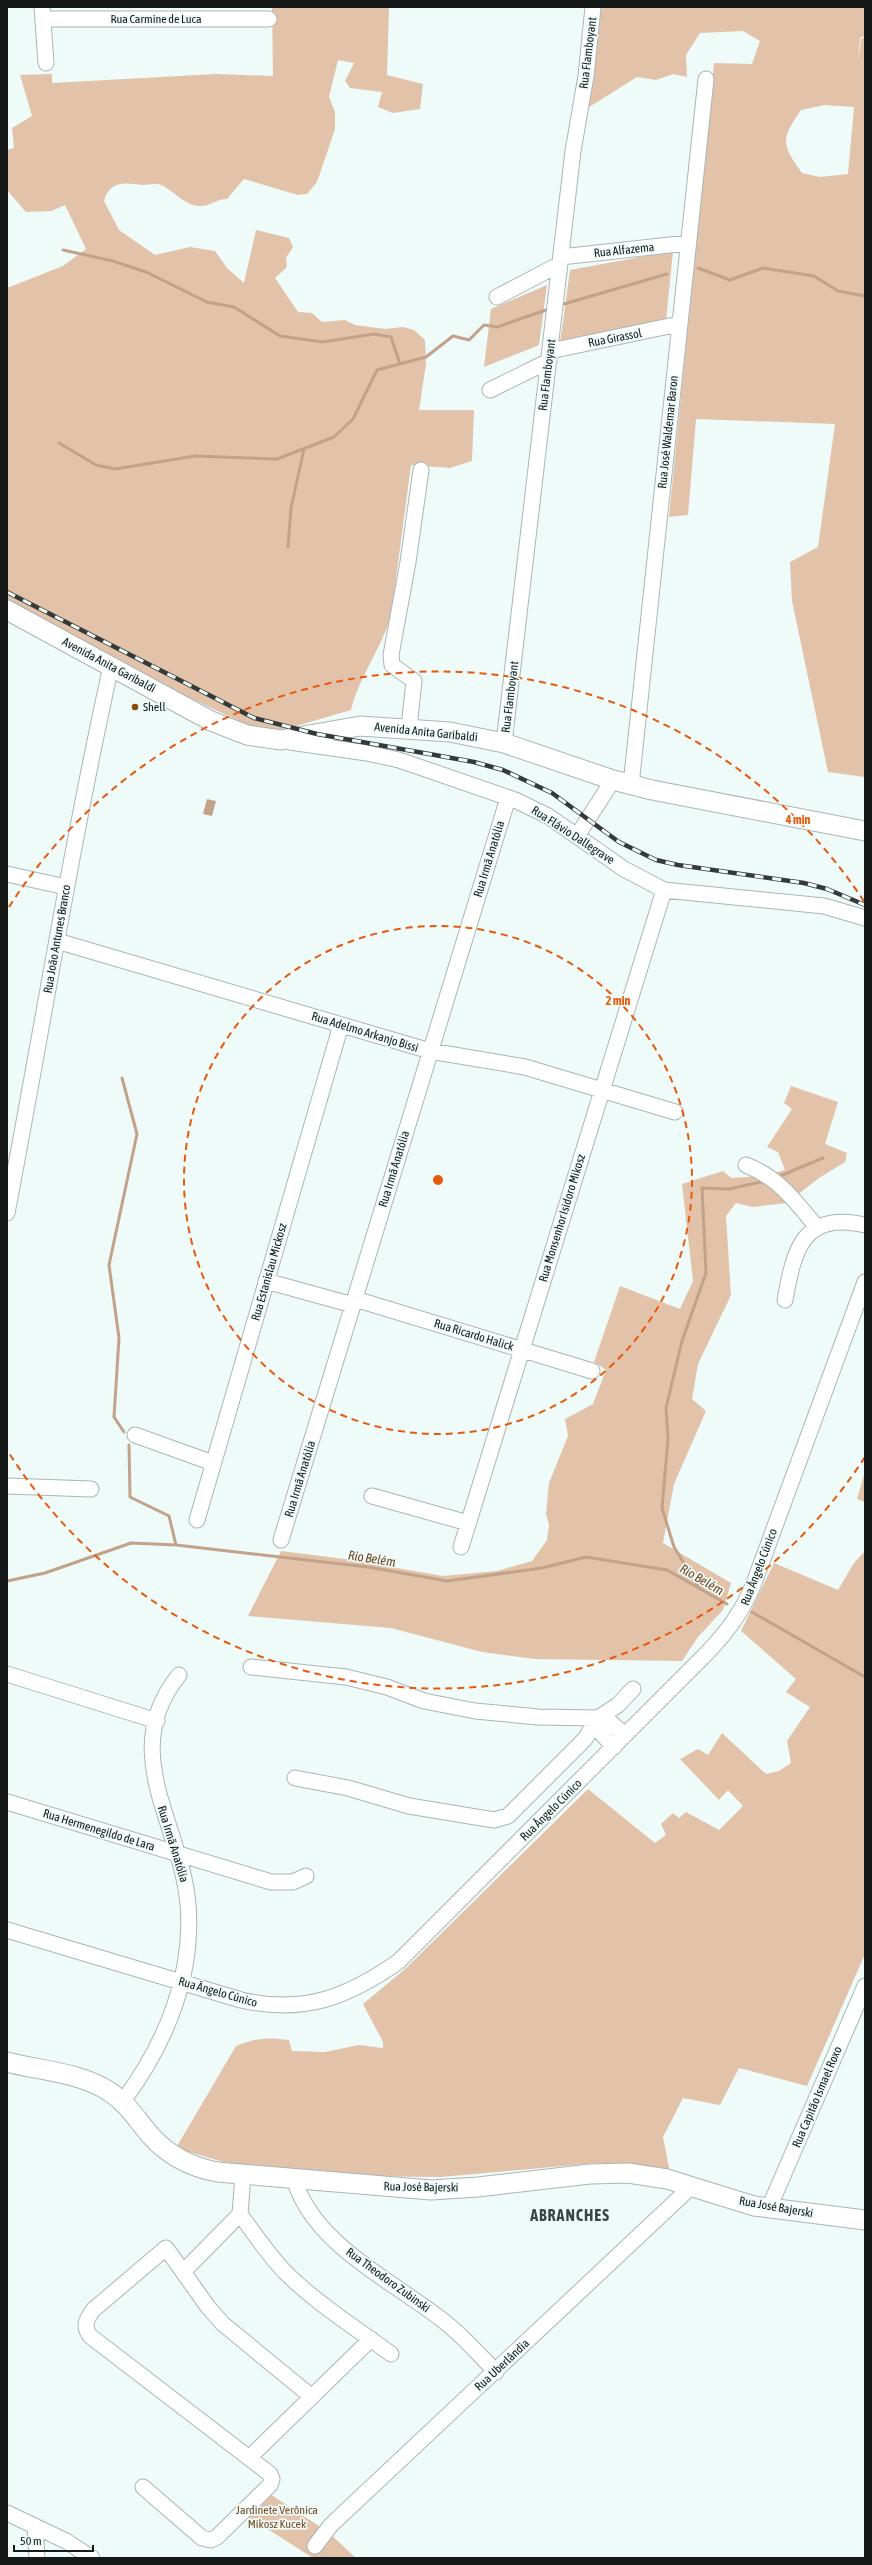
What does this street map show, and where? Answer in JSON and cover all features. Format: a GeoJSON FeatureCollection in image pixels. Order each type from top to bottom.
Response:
{"type":"FeatureCollection","features":[{"type":"Feature","properties":{"kind":"main road","name":"Avenida Anita Garibaldi"},"geometry":{"type":"LineString","coordinates":[[7,610],[231,730],[247,735],[281,740],[360,726],[409,728],[450,732],[504,743],[622,782],[691,798],[865,831]]}},
{"type":"Feature","properties":{"kind":"main road","name":"Rua José Bajerski"},"geometry":{"type":"LineString","coordinates":[[7,2062],[80,2078],[98,2085],[123,2101],[150,2136],[179,2160],[204,2170],[244,2175],[431,2190],[478,2187],[610,2172],[649,2176],[692,2186],[769,2208],[865,2220]]}},
{"type":"Feature","properties":{"kind":"street","name":"Rua Flamboyant"},"geometry":{"type":"LineString","coordinates":[[504,743],[560,260],[575,137],[590,49],[593,7]]}},
{"type":"Feature","properties":{"kind":"street","name":"Rua Carmine de Luca"},"geometry":{"type":"LineString","coordinates":[[42,13],[270,19]]}},
{"type":"Feature","properties":{"kind":"street"},"geometry":{"type":"LineString","coordinates":[[42,13],[46,63]]}},
{"type":"Feature","properties":{"kind":"street","name":"Rua José Waldemar Baron"},"geometry":{"type":"LineString","coordinates":[[622,782],[679,324],[706,78]]}},
{"type":"Feature","properties":{"kind":"street","name":"Rua Alfazema"},"geometry":{"type":"LineString","coordinates":[[497,297],[560,260],[688,243]]}},
{"type":"Feature","properties":{"kind":"street","name":"Rua Girassol"},"geometry":{"type":"LineString","coordinates":[[490,390],[549,356],[679,324]]}},
{"type":"Feature","properties":{"kind":"street"},"geometry":{"type":"LineString","coordinates":[[409,728],[414,681],[392,665],[391,655],[408,562],[421,470]]}},
{"type":"Feature","properties":{"kind":"street","name":"Rua João Antunes Branco"},"geometry":{"type":"LineString","coordinates":[[7,1213],[66,887],[110,666]]}},
{"type":"Feature","properties":{"kind":"street","name":"Rua Flávio Dallegrave"},"geometry":{"type":"LineString","coordinates":[[281,740],[367,753],[399,760],[508,798],[536,810],[640,878],[664,890],[824,906],[865,918]]}},
{"type":"Feature","properties":{"kind":"street"},"geometry":{"type":"LineString","coordinates":[[577,836],[622,782]]}},
{"type":"Feature","properties":{"kind":"street","name":"Rua Irmã Anatólia"},"geometry":{"type":"LineString","coordinates":[[281,1540],[508,798]]}},
{"type":"Feature","properties":{"kind":"street"},"geometry":{"type":"LineString","coordinates":[[7,874],[66,887]]}},
{"type":"Feature","properties":{"kind":"street","name":"Rua Monsenhor Isidoro Mikosz"},"geometry":{"type":"LineString","coordinates":[[461,1547],[664,890]]}},
{"type":"Feature","properties":{"kind":"street","name":"Rua Adelmo Arkanjo Bissi"},"geometry":{"type":"LineString","coordinates":[[57,941],[430,1051],[513,1064],[675,1112]]}},
{"type":"Feature","properties":{"kind":"street","name":"Rua Estanislau Mickosz"},"geometry":{"type":"LineString","coordinates":[[197,1520],[341,1025]]}},
{"type":"Feature","properties":{"kind":"street"},"geometry":{"type":"LineString","coordinates":[[746,1165],[765,1172],[777,1181],[816,1226]]}},
{"type":"Feature","properties":{"kind":"street"},"geometry":{"type":"LineString","coordinates":[[785,1300],[793,1257],[806,1236],[816,1226],[839,1222],[865,1225]]}},
{"type":"Feature","properties":{"kind":"street","name":"Rua Ricardo Halick"},"geometry":{"type":"LineString","coordinates":[[266,1281],[354,1302],[592,1371]]}},
{"type":"Feature","properties":{"kind":"street","name":"Rua Ângelo Cúnico"},"geometry":{"type":"LineString","coordinates":[[7,1930],[241,2000],[281,2007],[326,2001],[378,1976],[416,1946],[614,1747],[721,1638],[743,1609],[863,1290]]}},
{"type":"Feature","properties":{"kind":"street"},"geometry":{"type":"LineString","coordinates":[[135,1435],[213,1463]]}},
{"type":"Feature","properties":{"kind":"street"},"geometry":{"type":"LineString","coordinates":[[7,1486],[91,1489]]}},
{"type":"Feature","properties":{"kind":"street"},"geometry":{"type":"LineString","coordinates":[[372,1496],[468,1523]]}},
{"type":"Feature","properties":{"kind":"street"},"geometry":{"type":"LineString","coordinates":[[251,1667],[346,1677],[387,1687],[424,1701],[475,1711],[538,1717],[598,1718],[610,1722],[625,1735]]}},
{"type":"Feature","properties":{"kind":"street"},"geometry":{"type":"LineString","coordinates":[[7,1674],[157,1722]]}},
{"type":"Feature","properties":{"kind":"street","name":"Rua Irmã Anatólia"},"geometry":{"type":"LineString","coordinates":[[123,2101],[142,2075],[160,2044],[181,1982],[189,1919],[185,1884],[178,1854],[157,1794],[153,1750],[157,1722],[166,1694],[180,1675]]}},
{"type":"Feature","properties":{"kind":"street"},"geometry":{"type":"LineString","coordinates":[[295,1778],[348,1788],[393,1802],[439,1812],[503,1820],[585,1739],[598,1718],[618,1705],[633,1689]]}},
{"type":"Feature","properties":{"kind":"street"},"geometry":{"type":"LineString","coordinates":[[598,1718],[600,1732],[614,1747]]}},
{"type":"Feature","properties":{"kind":"street","name":"Rua Hermenegildo de Lara"},"geometry":{"type":"LineString","coordinates":[[7,1802],[271,1882],[293,1882],[306,1876]]}},
{"type":"Feature","properties":{"kind":"street","name":"Rua Capitão Ismael Roxo"},"geometry":{"type":"LineString","coordinates":[[769,2208],[865,1986]]}},
{"type":"Feature","properties":{"kind":"street"},"geometry":{"type":"LineString","coordinates":[[183,2272],[240,2208],[244,2175]]}},
{"type":"Feature","properties":{"kind":"street","name":"Rua Theodoro Zubinski"},"geometry":{"type":"LineString","coordinates":[[294,2179],[307,2209],[331,2237],[445,2322],[496,2372]]}},
{"type":"Feature","properties":{"kind":"street","name":"Rua Uberlândia"},"geometry":{"type":"LineString","coordinates":[[315,2546],[331,2525],[496,2372],[692,2186]]}},
{"type":"Feature","properties":{"kind":"street"},"geometry":{"type":"LineString","coordinates":[[240,2208],[267,2252],[286,2272],[391,2354]]}},
{"type":"Feature","properties":{"kind":"street"},"geometry":{"type":"LineString","coordinates":[[143,2487],[202,2538],[211,2540],[217,2537],[272,2483],[270,2474],[90,2336],[86,2330],[87,2318],[93,2310],[166,2248],[223,2324],[312,2397]]}},
{"type":"Feature","properties":{"kind":"street"},"geometry":{"type":"LineString","coordinates":[[249,2458],[371,2339]]}},
{"type":"Feature","properties":{"kind":"street"},"geometry":{"type":"LineString","coordinates":[[7,2513],[66,2541],[92,2558]]}},
{"type":"Feature","properties":{"kind":"street"},"geometry":{"type":"LineString","coordinates":[[35,2526],[37,2558]]}},
{"type":"Feature","properties":{"kind":"green space"},"geometry":{"type":"Polygon","coordinates":[[[272,7],[389,7],[387,75],[423,84],[420,109],[393,113],[378,107],[382,92],[350,88],[345,81],[354,63],[338,60],[329,97],[335,112],[335,129],[317,182],[307,194],[298,195],[244,179],[227,199],[219,200],[203,206],[188,203],[163,186],[156,184],[119,184],[110,189],[104,201],[119,230],[155,255],[190,247],[215,251],[227,268],[244,283],[256,230],[289,238],[293,247],[286,258],[287,267],[275,278],[298,312],[312,313],[322,322],[345,320],[355,325],[385,329],[403,327],[414,330],[425,340],[426,364],[419,410],[474,410],[472,461],[450,468],[411,465],[391,616],[382,640],[359,686],[351,710],[279,731],[250,726],[177,692],[7,599],[7,288],[63,266],[86,249],[65,205],[51,211],[26,212],[7,190],[7,150],[14,148],[12,128],[32,116],[20,75],[52,74],[52,83],[216,74],[273,76],[272,7]]]}},
{"type":"Feature","properties":{"kind":"green space"},"geometry":{"type":"Polygon","coordinates":[[[601,7],[865,7],[865,36],[860,38],[858,62],[861,39],[865,37],[865,777],[828,772],[792,601],[790,562],[818,547],[835,424],[696,419],[688,515],[669,517],[714,63],[752,64],[760,41],[743,31],[700,33],[686,55],[687,77],[673,74],[656,80],[637,77],[586,109],[601,7]],[[825,105],[801,110],[790,128],[786,142],[790,155],[802,173],[820,177],[848,174],[854,107],[825,105]]]}},
{"type":"Feature","properties":{"kind":"green space"},"geometry":{"type":"Polygon","coordinates":[[[673,251],[666,321],[560,343],[570,270],[673,251]]]}},
{"type":"Feature","properties":{"kind":"green space"},"geometry":{"type":"Polygon","coordinates":[[[547,285],[539,345],[484,367],[491,309],[547,285]]]}},
{"type":"Feature","properties":{"kind":"green space"},"geometry":{"type":"Polygon","coordinates":[[[791,1086],[838,1102],[825,1144],[847,1153],[845,1162],[819,1178],[787,1203],[752,1207],[736,1203],[726,1216],[731,1295],[698,1364],[692,1399],[706,1411],[674,1484],[663,1543],[731,1583],[723,1610],[698,1637],[682,1661],[535,1659],[482,1652],[391,1628],[248,1616],[281,1551],[345,1559],[443,1576],[497,1571],[532,1561],[547,1540],[549,1525],[546,1514],[549,1483],[568,1436],[565,1419],[593,1404],[606,1370],[594,1362],[620,1286],[680,1309],[693,1281],[682,1184],[723,1171],[731,1178],[762,1176],[785,1170],[778,1152],[767,1147],[792,1109],[784,1103],[791,1086]]]}},
{"type":"Feature","properties":{"kind":"green space"},"geometry":{"type":"Polygon","coordinates":[[[865,1472],[865,1502],[857,1499],[865,1472]]]}},
{"type":"Feature","properties":{"kind":"green space"},"geometry":{"type":"Polygon","coordinates":[[[865,1551],[865,1954],[807,2086],[739,2068],[720,2105],[683,2098],[663,2137],[670,2173],[596,2163],[441,2177],[343,2176],[230,2164],[176,2148],[236,2046],[250,2041],[274,2039],[289,2040],[292,2051],[325,2052],[359,2045],[383,2048],[383,2042],[363,2004],[404,1970],[588,1789],[655,1843],[666,1835],[661,1824],[673,1813],[679,1818],[686,1812],[719,1830],[743,1806],[728,1790],[719,1800],[680,1759],[698,1749],[708,1755],[722,1733],[766,1774],[779,1771],[791,1763],[787,1741],[810,1707],[786,1692],[796,1679],[741,1631],[774,1563],[838,1590],[854,1563],[865,1551]]]}},
{"type":"Feature","properties":{"kind":"green space","name":"Jardinete Verônica Mikosz Kucek"},"geometry":{"type":"Polygon","coordinates":[[[270,2494],[328,2532],[356,2558],[313,2558],[247,2516],[270,2494]]]}},
{"type":"Feature","properties":{"kind":"shaded area"},"geometry":{"type":"Polygon","coordinates":[[[207,799],[216,801],[212,816],[203,814],[207,799]]]}},
{"type":"Feature","properties":{"kind":"waterway"},"geometry":{"type":"LineString","coordinates":[[63,250],[113,261],[146,272],[207,302],[234,307],[280,336],[323,342],[374,334],[391,337],[400,364]]}},
{"type":"Feature","properties":{"kind":"waterway"},"geometry":{"type":"LineString","coordinates":[[698,268],[730,280],[763,268],[814,276],[838,291],[865,296]]}},
{"type":"Feature","properties":{"kind":"waterway"},"geometry":{"type":"LineString","coordinates":[[564,304],[667,274]]}},
{"type":"Feature","properties":{"kind":"waterway"},"geometry":{"type":"LineString","coordinates":[[59,443],[96,465],[115,469],[195,456],[277,459],[334,437],[353,419],[377,370],[426,357],[453,336],[469,340],[484,325],[497,327],[546,310]]}},
{"type":"Feature","properties":{"kind":"waterway"},"geometry":{"type":"LineString","coordinates":[[288,547],[291,508],[304,449]]}},
{"type":"Feature","properties":{"kind":"waterway"},"geometry":{"type":"LineString","coordinates":[[122,1078],[137,1134],[109,1265],[119,1338],[114,1417],[124,1432]]}},
{"type":"Feature","properties":{"kind":"waterway"},"geometry":{"type":"LineString","coordinates":[[780,1176],[823,1158]]}},
{"type":"Feature","properties":{"kind":"waterway"},"geometry":{"type":"LineString","coordinates":[[700,1589],[674,1547],[662,1508],[668,1439],[666,1408],[682,1341],[706,1273],[702,1188],[729,1189],[765,1181]]}},
{"type":"Feature","properties":{"kind":"waterway"},"geometry":{"type":"LineString","coordinates":[[129,1445],[130,1497],[169,1516],[176,1545]]}},
{"type":"Feature","properties":{"kind":"waterway","name":"Rio Belém"},"geometry":{"type":"LineString","coordinates":[[7,1581],[45,1573],[131,1543],[176,1545],[368,1567],[447,1581],[542,1568],[586,1557],[667,1570],[727,1604]]}},
{"type":"Feature","properties":{"kind":"waterway","name":"Rio Belém"},"geometry":{"type":"LineString","coordinates":[[752,1612],[865,1677]]}},
{"type":"Feature","properties":{"kind":"railway"},"geometry":{"type":"LineString","coordinates":[[7,592],[254,718],[317,734],[474,762],[503,770],[552,793],[619,842],[656,860],[678,865],[804,883],[827,889],[865,905]]}},
{"type":"Feature","properties":{"kind":"place","name":"Shell"},"geometry":{"type":"Point","coordinates":[135,707]}},
{"type":"Feature","properties":{"kind":"district","name":"ABRANCHES"},"geometry":{"type":"Point","coordinates":[570,2215]}}]}
